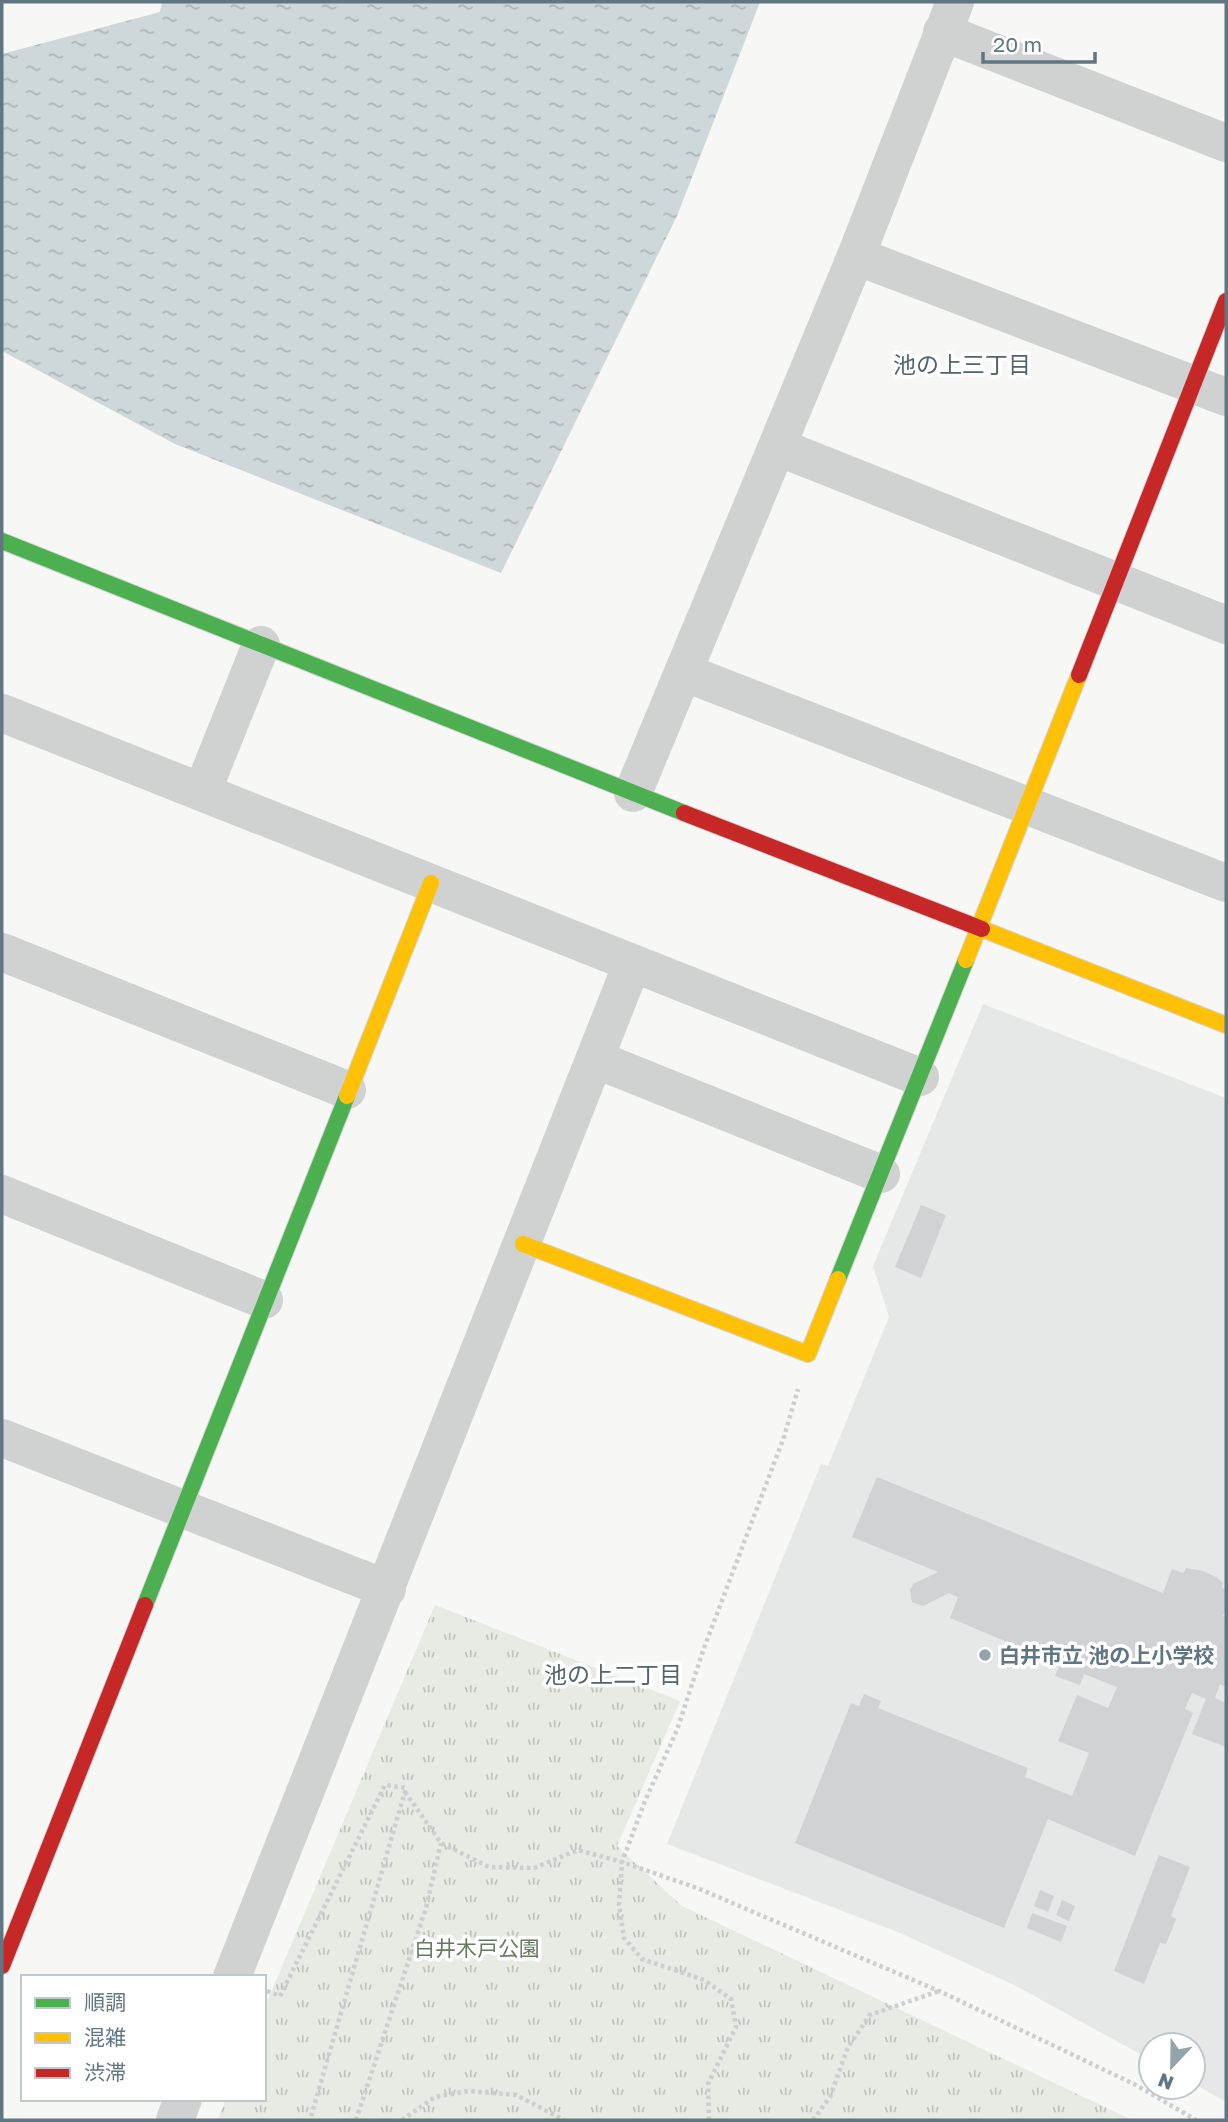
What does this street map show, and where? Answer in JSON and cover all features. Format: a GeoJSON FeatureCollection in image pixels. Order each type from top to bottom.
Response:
{"type":"FeatureCollection","features":[{"type":"Feature","properties":{"kind":"street"},"geometry":{"type":"LineString","coordinates":[[633,793],[856,256],[948,17],[1226,143]]}},
{"type":"Feature","properties":{"kind":"street"},"geometry":{"type":"LineString","coordinates":[[856,256],[1210,391]]}},
{"type":"Feature","properties":{"kind":"street"},"geometry":{"type":"LineString","coordinates":[[523,1244],[808,1354],[1117,580],[1210,391],[1226,301]]}},
{"type":"Feature","properties":{"kind":"street"},"geometry":{"type":"LineString","coordinates":[[778,447],[1226,625]]}},
{"type":"Feature","properties":{"kind":"street"},"geometry":{"type":"LineString","coordinates":[[2,541],[1226,1026]]}},
{"type":"Feature","properties":{"kind":"street"},"geometry":{"type":"LineString","coordinates":[[202,792],[261,645]]}},
{"type":"Feature","properties":{"kind":"street"},"geometry":{"type":"LineString","coordinates":[[683,672],[1226,883]]}},
{"type":"Feature","properties":{"kind":"street"},"geometry":{"type":"LineString","coordinates":[[2,713],[920,1077]]}},
{"type":"Feature","properties":{"kind":"street"},"geometry":{"type":"LineString","coordinates":[[2,1966],[430,883]]}},
{"type":"Feature","properties":{"kind":"street"},"geometry":{"type":"LineString","coordinates":[[2,952],[347,1090]]}},
{"type":"Feature","properties":{"kind":"street"},"geometry":{"type":"LineString","coordinates":[[233,1975],[632,964]]}},
{"type":"Feature","properties":{"kind":"street"},"geometry":{"type":"LineString","coordinates":[[595,1059],[881,1174]]}},
{"type":"Feature","properties":{"kind":"street"},"geometry":{"type":"LineString","coordinates":[[2,1194],[264,1300]]}},
{"type":"Feature","properties":{"kind":"street"},"geometry":{"type":"LineString","coordinates":[[2,1438],[387,1589]]}},
{"type":"Feature","properties":{"kind":"street"},"geometry":{"type":"LineString","coordinates":[[175,2120],[182,2101]]}},
{"type":"Feature","properties":{"kind":"path"},"geometry":{"type":"LineString","coordinates":[[709,2120],[708,2084],[736,2027],[731,1999],[704,1980],[642,1959],[624,1938],[619,1905],[622,1862],[645,1801],[677,1730],[752,1526],[784,1437],[808,1354]]}},
{"type":"Feature","properties":{"kind":"path"},"geometry":{"type":"LineString","coordinates":[[266,1990],[280,1996],[386,1785],[405,1790],[441,1843],[489,1867],[534,1868],[578,1850],[697,1888],[939,1991],[1136,2085],[1196,2120]]}},
{"type":"Feature","properties":{"kind":"path"},"geometry":{"type":"LineString","coordinates":[[310,2120],[405,1790]]}},
{"type":"Feature","properties":{"kind":"path"},"geometry":{"type":"LineString","coordinates":[[356,2120],[426,1908],[441,1843]]}},
{"type":"Feature","properties":{"kind":"path"},"geometry":{"type":"LineString","coordinates":[[813,2120],[830,2097],[848,2047],[870,2015],[939,1991]]}},
{"type":"Feature","properties":{"kind":"path"},"geometry":{"type":"LineString","coordinates":[[402,2120],[435,2097],[468,2091],[516,2095],[564,2120]]}},
{"type":"Feature","properties":{"kind":"shaded area","name":"白井市立 池の上小学校"},"geometry":{"type":"Polygon","coordinates":[[[983,1004],[1226,1098],[1226,2102],[1207,2091],[1207,2031],[1137,2031],[1137,2052],[1014,1985],[900,1933],[667,1844],[821,1464],[828,1466],[889,1317],[873,1266],[983,1004]]]}},
{"type":"Feature","properties":{"kind":"green space","name":"白井木戸公園"},"geometry":{"type":"Polygon","coordinates":[[[435,1605],[680,1701],[617,1846],[682,1906],[1132,2120],[217,2120],[225,2101],[266,2101],[266,2004],[435,1605]]]}},
{"type":"Feature","properties":{"kind":"water"},"geometry":{"type":"Polygon","coordinates":[[[162,2],[760,2],[677,216],[501,573],[175,444],[2,351],[2,54],[160,12],[162,2]]]}},
{"type":"Feature","properties":{"kind":"building"},"geometry":{"type":"Polygon","coordinates":[[[921,1205],[946,1215],[921,1278],[895,1267],[921,1205]]]}},
{"type":"Feature","properties":{"kind":"building"},"geometry":{"type":"Polygon","coordinates":[[[877,1477],[1163,1593],[1172,1569],[1183,1573],[1186,1568],[1216,1577],[1226,1590],[1226,1609],[1223,1616],[1226,1617],[1226,1687],[1220,1684],[1215,1698],[1226,1703],[1226,1747],[1192,1734],[1206,1699],[1192,1693],[1185,1709],[1193,1713],[1135,1856],[1048,1819],[1004,1928],[795,1843],[851,1703],[859,1706],[864,1694],[881,1701],[878,1708],[1028,1768],[1025,1777],[1072,1796],[1089,1753],[1058,1741],[1077,1695],[1108,1708],[1117,1687],[1084,1674],[1080,1685],[1055,1676],[1060,1664],[950,1618],[958,1597],[949,1593],[923,1606],[912,1602],[910,1590],[913,1584],[938,1572],[852,1537],[877,1477]]]}},
{"type":"Feature","properties":{"kind":"building"},"geometry":{"type":"Polygon","coordinates":[[[1159,1855],[1190,1867],[1171,1916],[1176,1919],[1166,1944],[1160,1943],[1144,1984],[1114,1971],[1159,1855]]]}},
{"type":"Feature","properties":{"kind":"building"},"geometry":{"type":"Polygon","coordinates":[[[1040,1890],[1054,1896],[1048,1912],[1034,1906],[1040,1890]]]}},
{"type":"Feature","properties":{"kind":"building"},"geometry":{"type":"Polygon","coordinates":[[[1062,1900],[1075,1906],[1069,1921],[1056,1915],[1062,1900]]]}},
{"type":"Feature","properties":{"kind":"building"},"geometry":{"type":"Polygon","coordinates":[[[1032,1913],[1067,1926],[1061,1942],[1027,1928],[1032,1913]]]}},
{"type":"Feature","properties":{"kind":"traffic: fast"},"geometry":{"type":"LineString","coordinates":[[2,541],[684,813]]}},
{"type":"Feature","properties":{"kind":"traffic: fast"},"geometry":{"type":"LineString","coordinates":[[838,1279],[966,960]]}},
{"type":"Feature","properties":{"kind":"traffic: fast"},"geometry":{"type":"LineString","coordinates":[[145,1605],[347,1096]]}},
{"type":"Feature","properties":{"kind":"traffic: slow"},"geometry":{"type":"LineString","coordinates":[[966,960],[1079,675]]}},
{"type":"Feature","properties":{"kind":"traffic: slow"},"geometry":{"type":"LineString","coordinates":[[347,1096],[431,883]]}},
{"type":"Feature","properties":{"kind":"traffic: slow"},"geometry":{"type":"LineString","coordinates":[[982,929],[1226,1025]]}},
{"type":"Feature","properties":{"kind":"traffic: slow"},"geometry":{"type":"LineString","coordinates":[[523,1244],[808,1354],[838,1279]]}},
{"type":"Feature","properties":{"kind":"traffic: jam"},"geometry":{"type":"LineString","coordinates":[[1079,675],[1226,301]]}},
{"type":"Feature","properties":{"kind":"traffic: jam"},"geometry":{"type":"LineString","coordinates":[[684,813],[982,929]]}},
{"type":"Feature","properties":{"kind":"traffic: jam"},"geometry":{"type":"LineString","coordinates":[[2,1966],[145,1605]]}},
{"type":"Feature","properties":{"kind":"place","name":"白井市立 池の上小学校"},"geometry":{"type":"Point","coordinates":[985,1655]}},
{"type":"Feature","properties":{"kind":"district","name":"池の上三丁目"},"geometry":{"type":"Point","coordinates":[962,364]}},
{"type":"Feature","properties":{"kind":"district","name":"池の上二丁目"},"geometry":{"type":"Point","coordinates":[613,1674]}}]}
